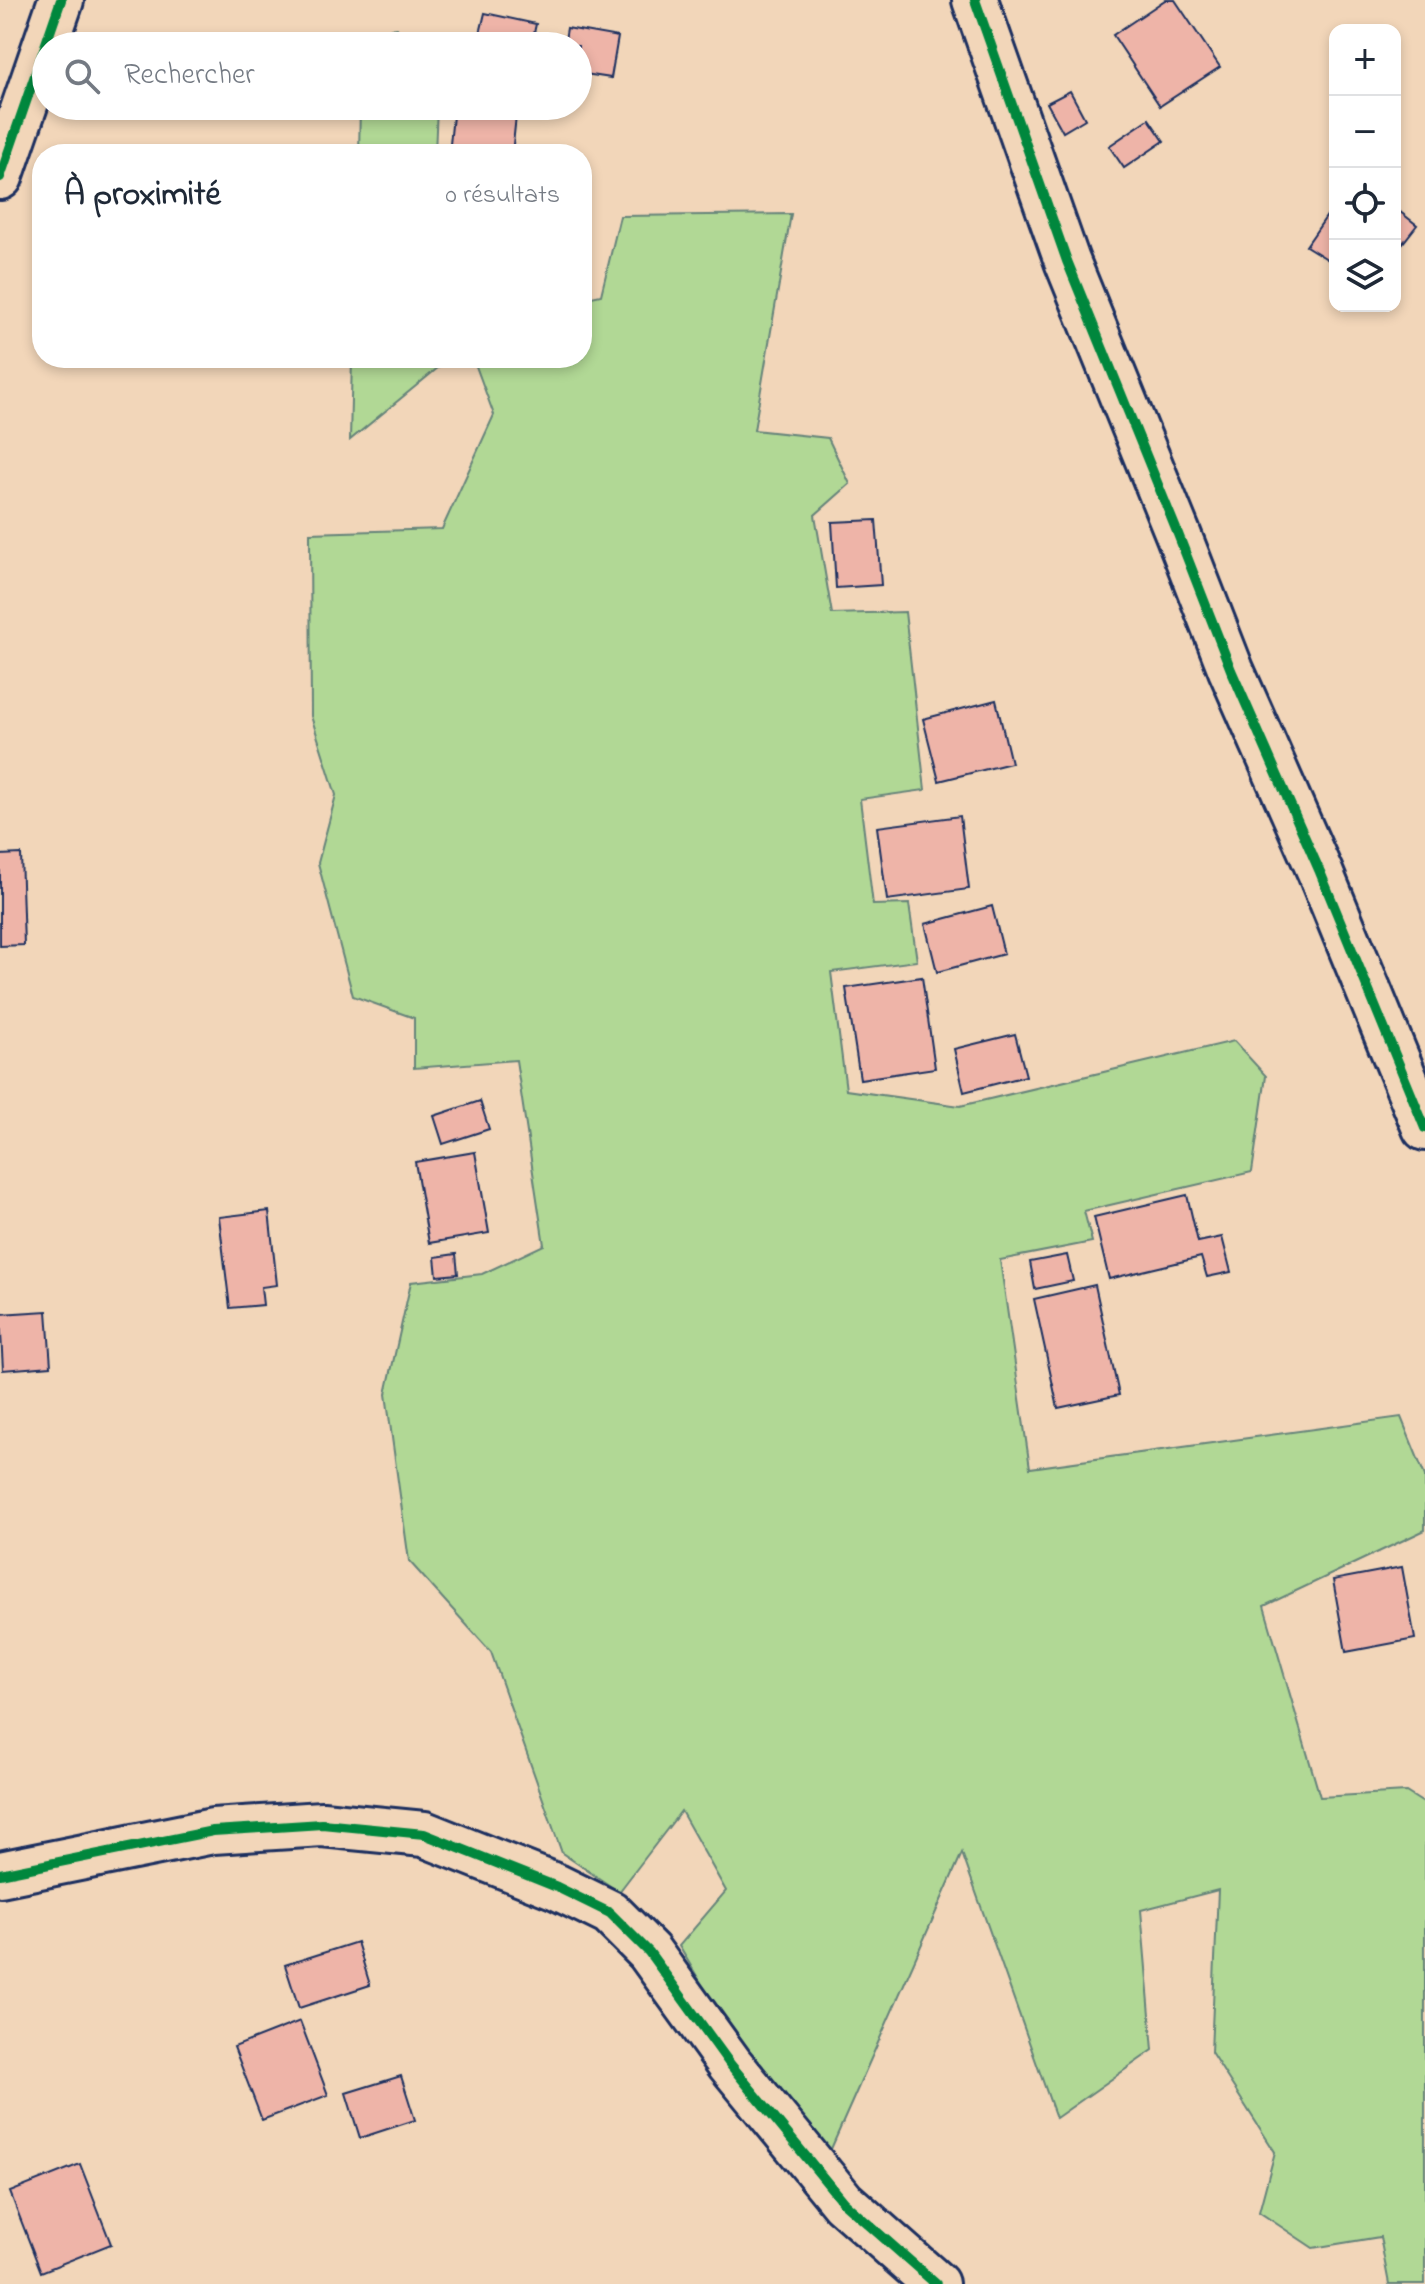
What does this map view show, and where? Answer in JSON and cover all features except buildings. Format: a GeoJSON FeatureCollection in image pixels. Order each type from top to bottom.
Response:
{"type":"FeatureCollection","features":[{"type":"Feature","properties":{"kind":"street"},"geometry":{"type":"LineString","coordinates":[[50,32],[61,0]]}},
{"type":"Feature","properties":{"kind":"street"},"geometry":{"type":"LineString","coordinates":[[975,0],[1077,288],[1231,670],[1320,872],[1425,1128]]}},
{"type":"Feature","properties":{"kind":"street"},"geometry":{"type":"LineString","coordinates":[[0,177],[32,84]]}},
{"type":"Feature","properties":{"kind":"street"},"geometry":{"type":"LineString","coordinates":[[0,1874],[213,1831],[322,1824],[424,1834],[557,1887],[610,1913],[649,1952],[730,2064],[843,2202],[936,2284]]}},
{"type":"Feature","properties":{"kind":"green space"},"geometry":{"type":"Polygon","coordinates":[[[397,28],[399,32],[362,32],[397,28]]]}},
{"type":"Feature","properties":{"kind":"green space"},"geometry":{"type":"Polygon","coordinates":[[[360,120],[436,120],[435,144],[359,144],[360,120]]]}},
{"type":"Feature","properties":{"kind":"green space"},"geometry":{"type":"Polygon","coordinates":[[[791,214],[754,430],[828,438],[850,484],[815,515],[832,614],[905,612],[925,790],[860,799],[873,905],[909,904],[917,961],[831,972],[846,1090],[960,1106],[1234,1041],[1266,1076],[1252,1172],[1084,1211],[1092,1242],[1000,1260],[1030,1468],[1401,1417],[1425,1476],[1425,1530],[1264,1606],[1320,1797],[1406,1792],[1425,1804],[1425,2284],[1389,2284],[1380,2237],[1313,2248],[1259,2212],[1275,2152],[1211,2052],[1218,1890],[1141,1910],[1153,2050],[1056,2118],[962,1853],[827,2158],[735,2040],[679,1946],[726,1891],[681,1811],[619,1892],[562,1853],[491,1652],[409,1561],[386,1394],[411,1282],[482,1274],[544,1245],[516,1060],[414,1068],[414,1018],[353,996],[318,863],[336,795],[311,716],[310,533],[442,529],[494,415],[477,368],[592,368],[592,297],[601,295],[620,216],[791,214]]]}},
{"type":"Feature","properties":{"kind":"green space"},"geometry":{"type":"Polygon","coordinates":[[[352,368],[438,368],[350,440],[352,368]]]}},
{"type":"Feature","properties":{"kind":"cycle path"},"geometry":{"type":"LineString","coordinates":[[50,32],[61,0]]}},
{"type":"Feature","properties":{"kind":"cycle path"},"geometry":{"type":"LineString","coordinates":[[975,0],[1067,261],[1231,670],[1320,872],[1425,1128]]}},
{"type":"Feature","properties":{"kind":"cycle path"},"geometry":{"type":"LineString","coordinates":[[0,177],[32,84]]}},
{"type":"Feature","properties":{"kind":"cycle path"},"geometry":{"type":"LineString","coordinates":[[0,1874],[213,1831],[322,1824],[424,1834],[557,1887],[610,1913],[649,1952],[730,2064],[843,2202],[936,2284]]}}]}
